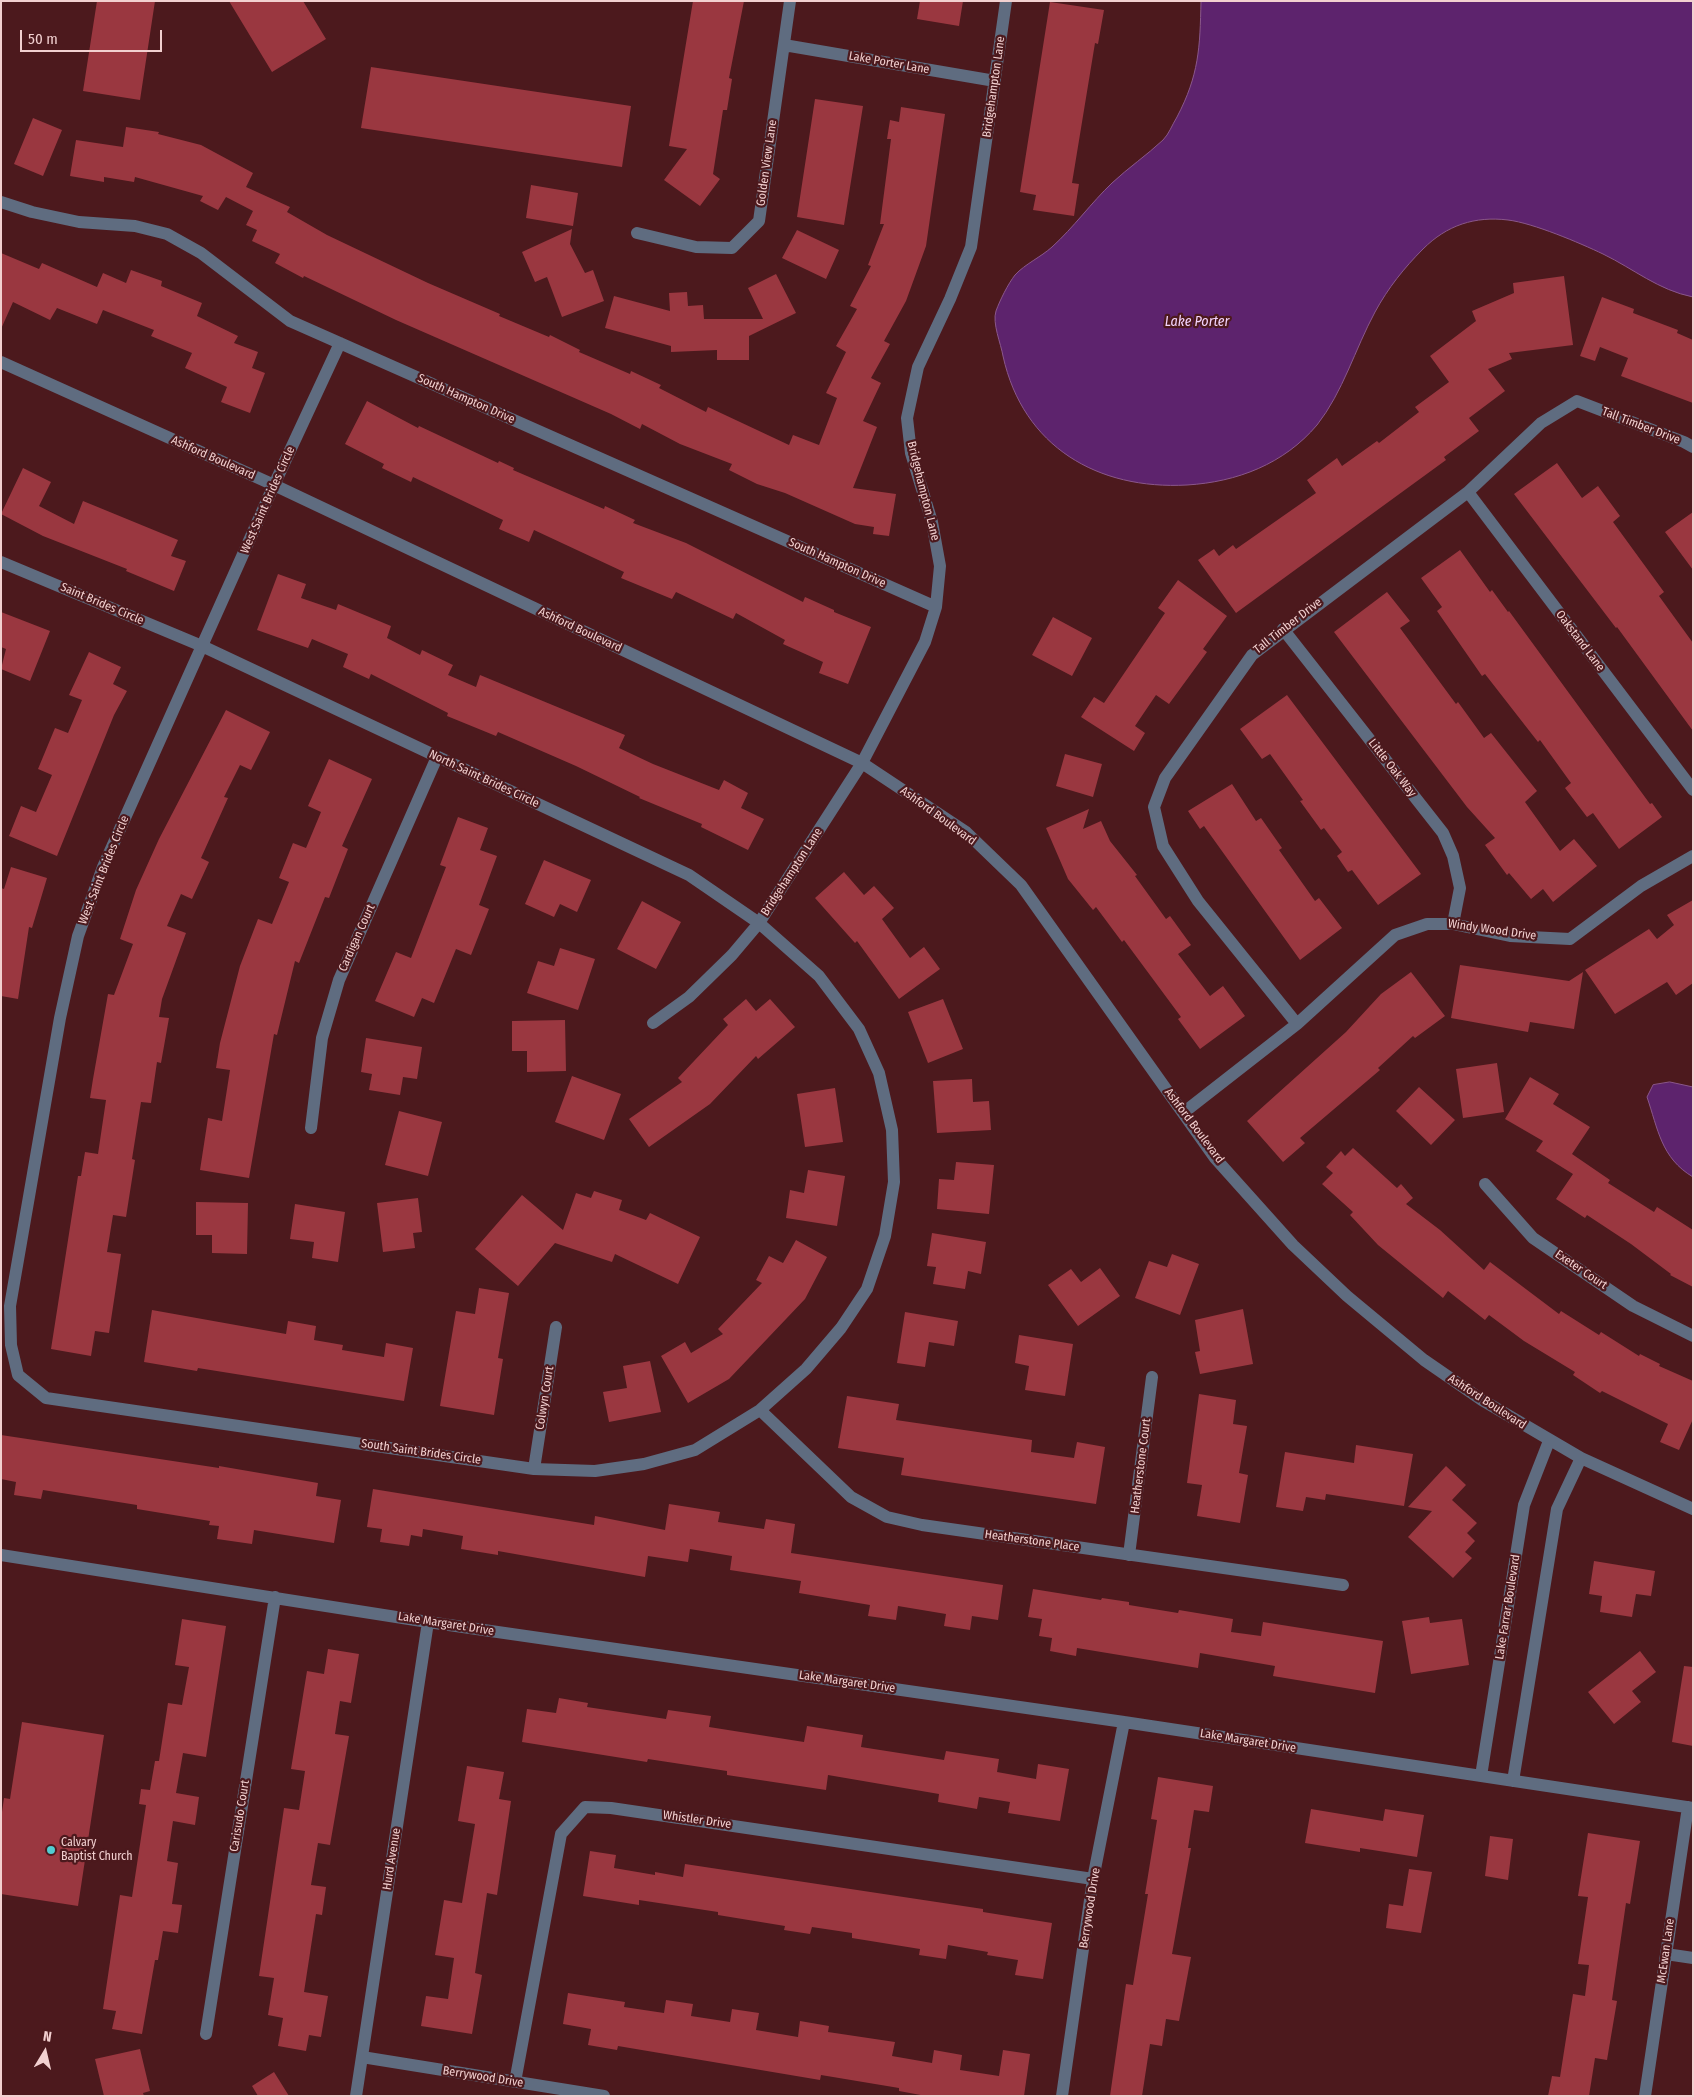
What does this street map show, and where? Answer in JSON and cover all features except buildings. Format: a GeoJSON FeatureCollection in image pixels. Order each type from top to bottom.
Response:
{"type":"FeatureCollection","features":[{"type":"Feature","properties":{"kind":"street","name":"Golden View Lane"},"geometry":{"type":"LineString","coordinates":[[637,233],[696,247],[732,248],[758,221],[790,1]]}},
{"type":"Feature","properties":{"kind":"street","name":"Bridgehampton Lane"},"geometry":{"type":"LineString","coordinates":[[653,1023],[689,997],[732,955],[759,923],[862,763],[926,642],[936,607],[940,566],[932,522],[911,453],[907,418],[918,367],[950,300],[971,247],[1006,1]]}},
{"type":"Feature","properties":{"kind":"street","name":"Lake Porter Lane"},"geometry":{"type":"LineString","coordinates":[[784,46],[995,82]]}},
{"type":"Feature","properties":{"kind":"street","name":"South Hampton Drive"},"geometry":{"type":"LineString","coordinates":[[1,202],[32,212],[79,222],[135,226],[168,234],[201,253],[290,321],[936,607]]}},
{"type":"Feature","properties":{"kind":"street","name":"West Saint Brides Circle"},"geometry":{"type":"LineString","coordinates":[[70,1402],[46,1398],[18,1375],[11,1345],[12,1296],[60,1018],[78,936],[103,867],[274,485],[340,343]]}},
{"type":"Feature","properties":{"kind":"street","name":"Ashford Boulevard"},"geometry":{"type":"LineString","coordinates":[[1,362],[274,485],[862,763],[966,832],[1021,885],[1215,1158],[1293,1245],[1347,1296],[1424,1360],[1482,1400],[1581,1458],[1693,1509]]}},
{"type":"Feature","properties":{"kind":"street","name":"Tall Timber Drive"},"geometry":{"type":"LineString","coordinates":[[1297,1024],[1198,902],[1163,846],[1154,807],[1165,778],[1252,655],[1283,629],[1468,492],[1541,424],[1577,401],[1693,447]]}},
{"type":"Feature","properties":{"kind":"street","name":"Oakstand Lane"},"geometry":{"type":"LineString","coordinates":[[1468,492],[1693,790]]}},
{"type":"Feature","properties":{"kind":"street","name":"Saint Brides Circle"},"geometry":{"type":"LineString","coordinates":[[1,562],[202,646]]}},
{"type":"Feature","properties":{"kind":"street","name":"Little Oak Way"},"geometry":{"type":"LineString","coordinates":[[1283,629],[1443,833],[1453,856],[1460,888],[1453,924]]}},
{"type":"Feature","properties":{"kind":"street","name":"North Saint Brides Circle"},"geometry":{"type":"LineString","coordinates":[[202,646],[689,875],[759,923],[819,976],[859,1029],[879,1073],[892,1130],[894,1182],[885,1236],[867,1289],[841,1328],[812,1362],[760,1410]]}},
{"type":"Feature","properties":{"kind":"street","name":"Cardigan Court"},"geometry":{"type":"LineString","coordinates":[[310,1128],[322,1038],[339,980],[437,757]]}},
{"type":"Feature","properties":{"kind":"street","name":"Windy Wood Drive"},"geometry":{"type":"LineString","coordinates":[[1183,1113],[1297,1024],[1394,935],[1427,924],[1453,924],[1510,936],[1570,939],[1641,886],[1693,856]]}},
{"type":"Feature","properties":{"kind":"street","name":"Exeter Court"},"geometry":{"type":"LineString","coordinates":[[1485,1184],[1533,1238],[1633,1306],[1693,1336]]}},
{"type":"Feature","properties":{"kind":"street","name":"Colwyn Court"},"geometry":{"type":"LineString","coordinates":[[534,1468],[556,1327]]}},
{"type":"Feature","properties":{"kind":"street","name":"Heatherstone Court"},"geometry":{"type":"LineString","coordinates":[[1129,1554],[1152,1377]]}},
{"type":"Feature","properties":{"kind":"street","name":"South Saint Brides Circle"},"geometry":{"type":"LineString","coordinates":[[70,1402],[534,1468],[594,1471],[644,1464],[695,1450],[760,1410]]}},
{"type":"Feature","properties":{"kind":"street","name":"Heatherstone Place"},"geometry":{"type":"LineString","coordinates":[[760,1410],[851,1497],[887,1517],[922,1525],[1343,1584]]}},
{"type":"Feature","properties":{"kind":"street","name":"Lake Farrar Boulevard"},"geometry":{"type":"LineString","coordinates":[[1481,1776],[1524,1505],[1550,1441]]}},
{"type":"Feature","properties":{"kind":"street"},"geometry":{"type":"LineString","coordinates":[[1513,1781],[1557,1508],[1581,1458]]}},
{"type":"Feature","properties":{"kind":"street","name":"Lake Margaret Drive"},"geometry":{"type":"LineString","coordinates":[[1,1555],[428,1622],[1124,1722],[1690,1807]]}},
{"type":"Feature","properties":{"kind":"street","name":"Carisudo Court"},"geometry":{"type":"LineString","coordinates":[[206,2034],[274,1597]]}},
{"type":"Feature","properties":{"kind":"street","name":"Hurd Avenue"},"geometry":{"type":"LineString","coordinates":[[356,2096],[428,1622]]}},
{"type":"Feature","properties":{"kind":"street","name":"Berrywood Drive"},"geometry":{"type":"LineString","coordinates":[[1062,2096],[1093,1880],[1124,1722]]}},
{"type":"Feature","properties":{"kind":"street","name":"Whistler Drive"},"geometry":{"type":"LineString","coordinates":[[515,2082],[561,1834],[585,1807],[611,1808],[1093,1880]]}},
{"type":"Feature","properties":{"kind":"street","name":"McEwan Lane"},"geometry":{"type":"LineString","coordinates":[[1645,2096],[1690,1807]]}},
{"type":"Feature","properties":{"kind":"street"},"geometry":{"type":"LineString","coordinates":[[1666,1954],[1693,1958]]}},
{"type":"Feature","properties":{"kind":"street","name":"Berrywood Drive"},"geometry":{"type":"LineString","coordinates":[[362,2057],[604,2096]]}},
{"type":"Feature","properties":{"kind":"water","name":"Lake Porter"},"geometry":{"type":"Polygon","coordinates":[[[1201,1],[1693,1],[1693,297],[1680,294],[1603,254],[1543,229],[1508,220],[1484,219],[1473,221],[1452,228],[1432,241],[1403,271],[1375,312],[1342,384],[1326,412],[1304,439],[1275,460],[1241,475],[1224,480],[1187,485],[1154,485],[1124,480],[1095,470],[1069,457],[1047,438],[1028,415],[1013,388],[997,334],[996,311],[1004,292],[1015,275],[1023,267],[1052,247],[1112,183],[1157,146],[1167,135],[1184,102],[1194,74],[1199,47],[1201,1]]]}},
{"type":"Feature","properties":{"kind":"water"},"geometry":{"type":"Polygon","coordinates":[[[1670,1082],[1693,1087],[1693,1177],[1682,1169],[1667,1152],[1647,1097],[1653,1085],[1670,1082]]]}},
{"type":"Feature","properties":{"kind":"place","name":"Calvary Baptist Church"},"geometry":{"type":"Point","coordinates":[51,1850]}}]}
